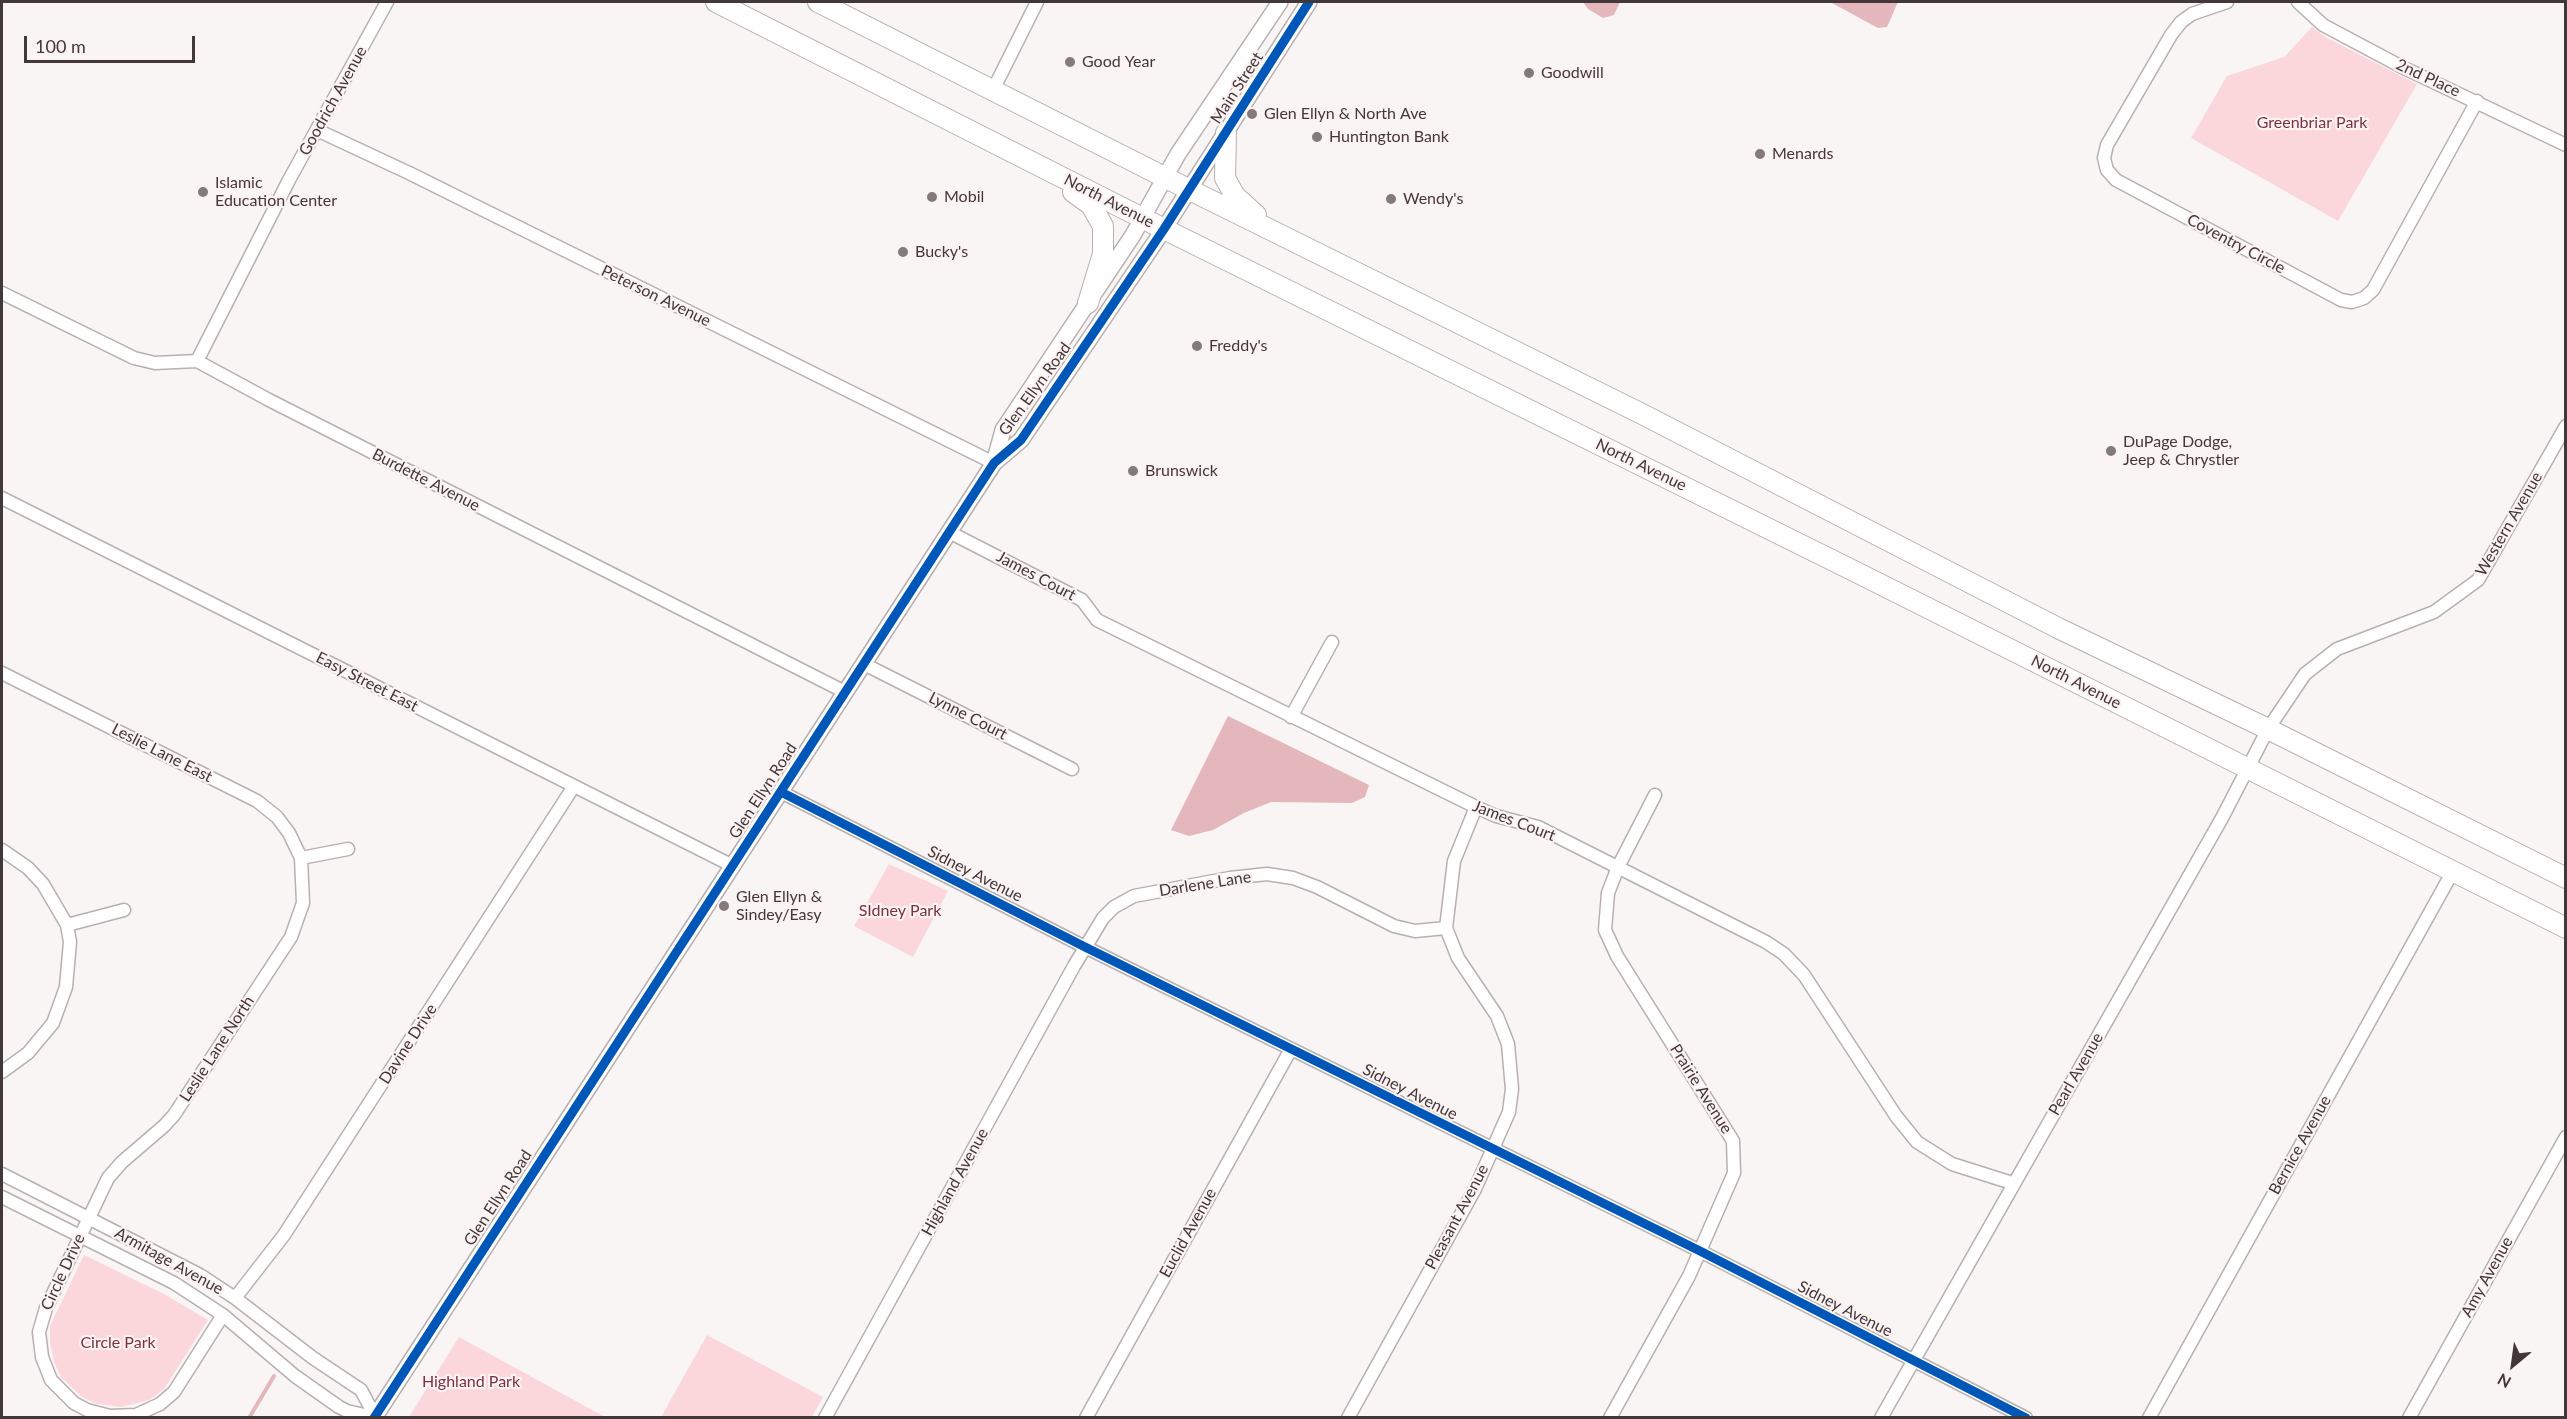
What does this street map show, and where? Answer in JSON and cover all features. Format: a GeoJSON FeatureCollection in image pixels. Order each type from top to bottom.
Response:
{"type":"FeatureCollection","features":[{"type":"Feature","properties":{"kind":"main road","name":"North Avenue"},"geometry":{"type":"LineString","coordinates":[[716,2],[1164,229],[1854,571],[2565,928]]}},
{"type":"Feature","properties":{"kind":"main road"},"geometry":{"type":"LineString","coordinates":[[818,2],[1164,178],[1652,419],[2058,628],[2268,729],[2565,878]]}},
{"type":"Feature","properties":{"kind":"main road"},"geometry":{"type":"LineString","coordinates":[[1226,133],[1224,168],[1235,196],[1260,219],[1295,242]]}},
{"type":"Feature","properties":{"kind":"main road"},"geometry":{"type":"LineString","coordinates":[[997,144],[1058,181],[1091,205],[1097,215],[1103,226],[1103,254],[1088,303]]}},
{"type":"Feature","properties":{"kind":"street","name":"Goodrich Avenue"},"geometry":{"type":"LineString","coordinates":[[197,361],[289,180],[387,2]]}},
{"type":"Feature","properties":{"kind":"street"},"geometry":{"type":"LineString","coordinates":[[993,90],[1037,2]]}},
{"type":"Feature","properties":{"kind":"street","name":"Main Street"},"geometry":{"type":"LineString","coordinates":[[1164,178],[1223,85],[1280,2]]}},
{"type":"Feature","properties":{"kind":"street","name":"Main Street"},"geometry":{"type":"LineString","coordinates":[[1188,189],[1309,2]]}},
{"type":"Feature","properties":{"kind":"street","name":"Coventry Circle"},"geometry":{"type":"LineString","coordinates":[[2227,2],[2192,14],[2181,22],[2171,35],[2107,145],[2104,158],[2107,170],[2116,180],[2341,300],[2352,302],[2364,298],[2373,290],[2477,101]]}},
{"type":"Feature","properties":{"kind":"street","name":"2nd Place"},"geometry":{"type":"LineString","coordinates":[[2298,2],[2323,26],[2402,67],[2565,145]]}},
{"type":"Feature","properties":{"kind":"street","name":"Peterson Avenue"},"geometry":{"type":"LineString","coordinates":[[317,130],[420,178],[994,463]]}},
{"type":"Feature","properties":{"kind":"street","name":"Glen Ellyn Road"},"geometry":{"type":"LineString","coordinates":[[994,463],[1003,429],[1088,303],[1164,178]]}},
{"type":"Feature","properties":{"kind":"street","name":"Glen Ellyn Road"},"geometry":{"type":"LineString","coordinates":[[375,1417],[994,463],[1021,440],[1164,229],[1188,189]]}},
{"type":"Feature","properties":{"kind":"street"},"geometry":{"type":"LineString","coordinates":[[2,293],[134,358],[155,363],[197,361]]}},
{"type":"Feature","properties":{"kind":"street","name":"Burdette Avenue"},"geometry":{"type":"LineString","coordinates":[[197,361],[269,400],[845,692]]}},
{"type":"Feature","properties":{"kind":"street","name":"Western Avenue"},"geometry":{"type":"LineString","coordinates":[[2268,729],[2306,674],[2337,649],[2434,612],[2478,580],[2565,426]]}},
{"type":"Feature","properties":{"kind":"street","name":"Easy Street East"},"geometry":{"type":"LineString","coordinates":[[2,498],[733,866]]}},
{"type":"Feature","properties":{"kind":"street","name":"James Court"},"geometry":{"type":"LineString","coordinates":[[949,532],[1082,600],[1096,620],[1476,807],[1496,816],[1538,827],[1766,942],[1784,954],[1814,989],[1896,1116],[1917,1142],[1952,1164],[2012,1183]]}},
{"type":"Feature","properties":{"kind":"street"},"geometry":{"type":"LineString","coordinates":[[1291,717],[1332,642]]}},
{"type":"Feature","properties":{"kind":"street","name":"Lynne Court"},"geometry":{"type":"LineString","coordinates":[[864,664],[1072,768]]}},
{"type":"Feature","properties":{"kind":"street","name":"Leslie Lane East"},"geometry":{"type":"LineString","coordinates":[[2,673],[256,801],[277,817],[289,833],[301,858]]}},
{"type":"Feature","properties":{"kind":"street","name":"Pearl Avenue"},"geometry":{"type":"LineString","coordinates":[[1881,1418],[2012,1183],[2222,818],[2268,729]]}},
{"type":"Feature","properties":{"kind":"street","name":"Davine Drive"},"geometry":{"type":"LineString","coordinates":[[235,1298],[284,1235],[574,786]]}},
{"type":"Feature","properties":{"kind":"street","name":"Sidney Avenue"},"geometry":{"type":"LineString","coordinates":[[781,792],[1085,947],[1700,1251],[2026,1418]]}},
{"type":"Feature","properties":{"kind":"street","name":"Prairie Avenue"},"geometry":{"type":"LineString","coordinates":[[1610,1418],[1689,1276],[1734,1173],[1733,1141],[1617,956],[1605,930],[1608,893],[1618,867],[1655,795]]}},
{"type":"Feature","properties":{"kind":"street","name":"Pleasant Avenue"},"geometry":{"type":"LineString","coordinates":[[1348,1418],[1475,1189],[1503,1129],[1512,1089],[1508,1044],[1497,1016],[1458,958],[1446,928],[1454,861],[1476,807]]}},
{"type":"Feature","properties":{"kind":"street"},"geometry":{"type":"LineString","coordinates":[[301,858],[348,849]]}},
{"type":"Feature","properties":{"kind":"street"},"geometry":{"type":"LineString","coordinates":[[2,850],[28,868],[43,884],[67,925],[70,942],[68,976],[61,1005],[43,1038],[28,1053],[2,1072]]}},
{"type":"Feature","properties":{"kind":"street","name":"Leslie Lane North"},"geometry":{"type":"LineString","coordinates":[[88,1218],[114,1170],[174,1115],[291,937],[303,903],[301,858]]}},
{"type":"Feature","properties":{"kind":"street","name":"Bernice Avenue"},"geometry":{"type":"LineString","coordinates":[[2149,1418],[2452,873]]}},
{"type":"Feature","properties":{"kind":"street","name":"Darlene Lane"},"geometry":{"type":"LineString","coordinates":[[1085,947],[1103,918],[1114,907],[1134,896],[1251,875],[1276,875],[1300,880],[1394,926],[1415,931],[1446,928]]}},
{"type":"Feature","properties":{"kind":"street"},"geometry":{"type":"LineString","coordinates":[[67,925],[124,910]]}},
{"type":"Feature","properties":{"kind":"street","name":"Highland Avenue"},"geometry":{"type":"LineString","coordinates":[[825,1418],[1085,947]]}},
{"type":"Feature","properties":{"kind":"street","name":"Euclid Avenue"},"geometry":{"type":"LineString","coordinates":[[1086,1418],[1291,1049]]}},
{"type":"Feature","properties":{"kind":"street","name":"Amy Avenue"},"geometry":{"type":"LineString","coordinates":[[2409,1418],[2565,1137]]}},
{"type":"Feature","properties":{"kind":"street","name":"Armitage Avenue"},"geometry":{"type":"LineString","coordinates":[[2,1174],[182,1265],[235,1298],[313,1359],[361,1390],[375,1417]]}},
{"type":"Feature","properties":{"kind":"street","name":"Armitage Avenue"},"geometry":{"type":"LineString","coordinates":[[2,1197],[174,1283],[223,1315],[295,1376],[339,1407],[375,1417]]}},
{"type":"Feature","properties":{"kind":"street","name":"Circle Drive"},"geometry":{"type":"LineString","coordinates":[[88,1218],[46,1308],[39,1332],[46,1372],[62,1393],[74,1403],[100,1414],[120,1417],[136,1415],[160,1404],[179,1386],[223,1315]]}},
{"type":"Feature","properties":{"kind":"green space","name":"Greenbriar Park"},"geometry":{"type":"Polygon","coordinates":[[[2312,27],[2327,38],[2417,84],[2338,221],[2191,138],[2227,76],[2284,57],[2312,27]]]}},
{"type":"Feature","properties":{"kind":"green space","name":"SIdney Park"},"geometry":{"type":"Polygon","coordinates":[[[889,864],[948,891],[913,957],[854,926],[889,864]]]}},
{"type":"Feature","properties":{"kind":"green space","name":"Circle Park"},"geometry":{"type":"Polygon","coordinates":[[[84,1255],[164,1294],[208,1320],[164,1389],[149,1400],[122,1407],[97,1404],[82,1397],[61,1377],[54,1362],[50,1326],[84,1255]]]}},
{"type":"Feature","properties":{"kind":"green space"},"geometry":{"type":"Polygon","coordinates":[[[707,1335],[823,1397],[812,1417],[661,1417],[707,1335]]]}},
{"type":"Feature","properties":{"kind":"green space","name":"Highland Park"},"geometry":{"type":"Polygon","coordinates":[[[459,1337],[605,1417],[409,1417],[459,1337]]]}},
{"type":"Feature","properties":{"kind":"shaded area"},"geometry":{"type":"Polygon","coordinates":[[[1583,2],[1620,2],[1614,15],[1603,18],[1588,9],[1583,2]]]}},
{"type":"Feature","properties":{"kind":"shaded area"},"geometry":{"type":"Polygon","coordinates":[[[1830,2],[1898,2],[1887,27],[1878,28],[1830,2]]]}},
{"type":"Feature","properties":{"kind":"shaded area"},"geometry":{"type":"Polygon","coordinates":[[[1228,716],[1369,785],[1365,797],[1352,803],[1271,802],[1244,813],[1213,830],[1189,836],[1171,830],[1228,716]]]}},
{"type":"Feature","properties":{"kind":"waterway"},"geometry":{"type":"LineString","coordinates":[[249,1418],[274,1376]]}},
{"type":"Feature","properties":{"kind":"cycle path"},"geometry":{"type":"LineString","coordinates":[[374,1418],[994,463],[1021,440],[1164,229],[1309,2]]}},
{"type":"Feature","properties":{"kind":"cycle path"},"geometry":{"type":"LineString","coordinates":[[781,792],[1085,947],[1700,1251],[2026,1418]]}},
{"type":"Feature","properties":{"kind":"place","name":"Good Year"},"geometry":{"type":"Point","coordinates":[1070,62]}},
{"type":"Feature","properties":{"kind":"place","name":"Goodwill"},"geometry":{"type":"Point","coordinates":[1529,73]}},
{"type":"Feature","properties":{"kind":"place","name":"Glen Ellyn & North Ave"},"geometry":{"type":"Point","coordinates":[1252,114]}},
{"type":"Feature","properties":{"kind":"place","name":"Huntington Bank"},"geometry":{"type":"Point","coordinates":[1317,137]}},
{"type":"Feature","properties":{"kind":"place","name":"Menards"},"geometry":{"type":"Point","coordinates":[1760,154]}},
{"type":"Feature","properties":{"kind":"place","name":"Islamic Education Center"},"geometry":{"type":"Point","coordinates":[203,192]}},
{"type":"Feature","properties":{"kind":"place","name":"Mobil"},"geometry":{"type":"Point","coordinates":[932,197]}},
{"type":"Feature","properties":{"kind":"place","name":"Wendy's"},"geometry":{"type":"Point","coordinates":[1391,199]}},
{"type":"Feature","properties":{"kind":"place","name":"Bucky's"},"geometry":{"type":"Point","coordinates":[903,252]}},
{"type":"Feature","properties":{"kind":"place","name":"Freddy's"},"geometry":{"type":"Point","coordinates":[1197,346]}},
{"type":"Feature","properties":{"kind":"place","name":"DuPage Dodge, Jeep & Chrystler"},"geometry":{"type":"Point","coordinates":[2111,451]}},
{"type":"Feature","properties":{"kind":"place","name":"Brunswick"},"geometry":{"type":"Point","coordinates":[1133,471]}},
{"type":"Feature","properties":{"kind":"place","name":"Glen Ellyn & Sindey/Easy"},"geometry":{"type":"Point","coordinates":[724,906]}}]}
